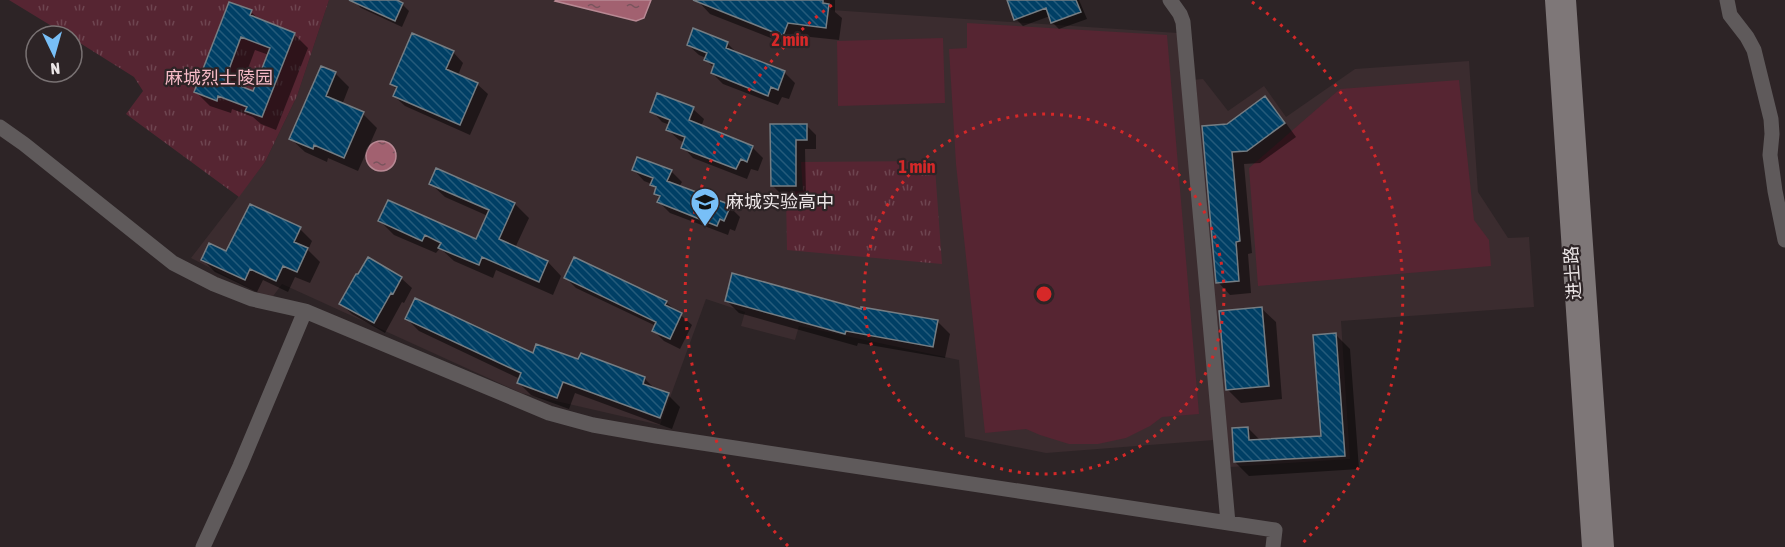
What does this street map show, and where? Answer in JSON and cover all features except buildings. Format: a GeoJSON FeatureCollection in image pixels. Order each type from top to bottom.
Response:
{"type":"FeatureCollection","features":[{"type":"Feature","properties":{"kind":"main road","name":"进士路"},"geometry":{"type":"LineString","coordinates":[[1554,0],[1591,547]]}},
{"type":"Feature","properties":{"kind":"main road","name":"进士路"},"geometry":{"type":"LineString","coordinates":[[1567,0],[1605,547]]}},
{"type":"Feature","properties":{"kind":"street"},"geometry":{"type":"LineString","coordinates":[[1170,0],[1183,22],[1228,523]]}},
{"type":"Feature","properties":{"kind":"street"},"geometry":{"type":"LineString","coordinates":[[1727,0],[1731,15],[1754,50],[1771,119],[1770,155],[1785,240]]}},
{"type":"Feature","properties":{"kind":"street"},"geometry":{"type":"LineString","coordinates":[[0,127],[173,263],[214,284],[252,298],[306,311],[549,413],[593,425],[668,438],[1275,530],[1273,547]]}},
{"type":"Feature","properties":{"kind":"street"},"geometry":{"type":"LineString","coordinates":[[203,547],[306,311]]}},
{"type":"Feature","properties":{"kind":"shaded area","name":"麻城实验高中"},"geometry":{"type":"Polygon","coordinates":[[[329,0],[830,0],[831,10],[1178,33],[1214,440],[1046,453],[965,437],[959,360],[799,326],[795,340],[741,326],[745,312],[706,299],[660,425],[521,393],[282,284],[271,299],[191,258],[265,162],[297,96],[329,0]]]}},
{"type":"Feature","properties":{"kind":"shaded area"},"geometry":{"type":"Polygon","coordinates":[[[1469,61],[1478,192],[1508,238],[1529,237],[1534,307],[1341,321],[1350,459],[1230,467],[1192,80],[1203,79],[1228,111],[1264,86],[1286,117],[1355,69],[1469,61]]]}},
{"type":"Feature","properties":{"kind":"green space","name":"麻城烈士陵园"},"geometry":{"type":"Polygon","coordinates":[[[9,0],[329,0],[297,96],[265,162],[239,197],[126,114],[143,91],[134,77],[84,46],[84,24],[48,24],[9,0]]]}},
{"type":"Feature","properties":{"kind":"green space"},"geometry":{"type":"Polygon","coordinates":[[[967,23],[1167,35],[1199,414],[1162,417],[1126,438],[1098,444],[1069,444],[1026,429],[985,433],[956,164],[949,49],[967,48],[967,23]]]}},
{"type":"Feature","properties":{"kind":"green space"},"geometry":{"type":"Polygon","coordinates":[[[943,38],[945,103],[838,106],[837,41],[943,38]]]}},
{"type":"Feature","properties":{"kind":"green space"},"geometry":{"type":"Polygon","coordinates":[[[1459,80],[1474,220],[1489,240],[1491,266],[1258,286],[1249,168],[1340,89],[1459,80]]]}},
{"type":"Feature","properties":{"kind":"green space"},"geometry":{"type":"Polygon","coordinates":[[[932,161],[935,168],[942,264],[787,250],[786,192],[803,191],[801,162],[932,161]]]}},
{"type":"Feature","properties":{"kind":"water"},"geometry":{"type":"Polygon","coordinates":[[[556,0],[651,0],[644,18],[636,21],[556,0]]]}},
{"type":"Feature","properties":{"kind":"water"},"geometry":{"type":"Polygon","coordinates":[[[381,141],[387,142],[395,150],[395,162],[387,170],[381,171],[375,170],[367,162],[366,156],[367,150],[375,142],[381,141]]]}},
{"type":"Feature","properties":{"kind":"place","name":"麻城实验高中"},"geometry":{"type":"Point","coordinates":[705,228]}}]}
